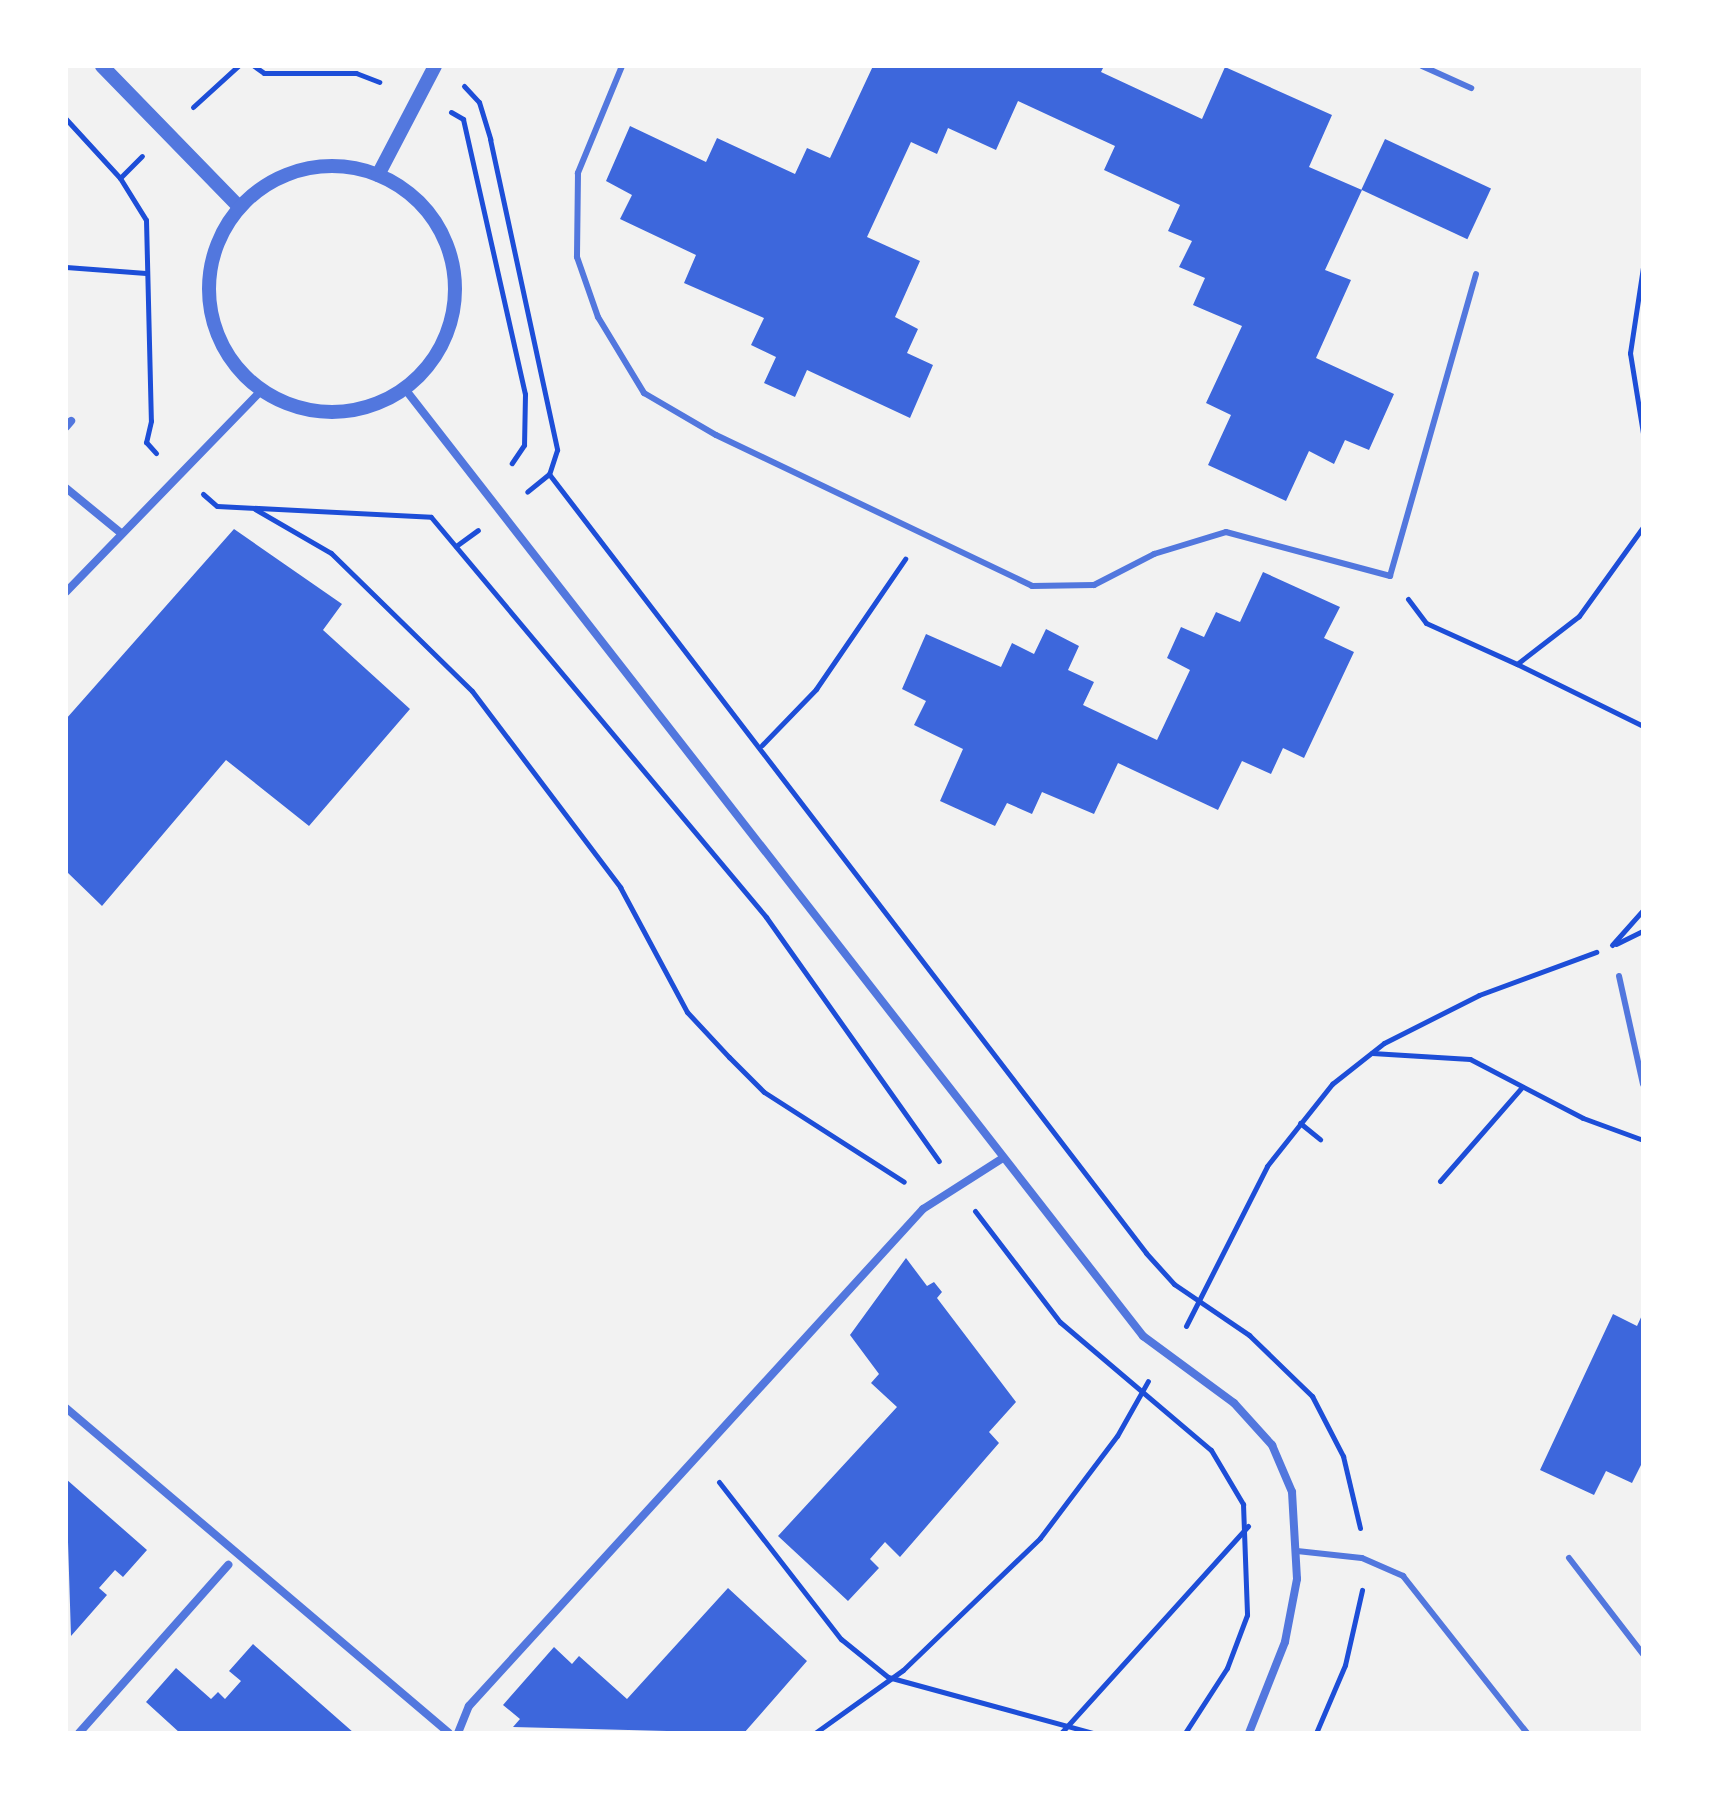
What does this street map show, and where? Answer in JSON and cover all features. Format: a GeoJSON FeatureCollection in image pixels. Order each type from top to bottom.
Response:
{"type":"FeatureCollection","features":[{"type":"Feature","properties":{"kind":"street"},"geometry":{"type":"LineString","coordinates":[[102,66],[239,207]]}},
{"type":"Feature","properties":{"kind":"street"},"geometry":{"type":"LineString","coordinates":[[378,175],[435,66]]}},
{"type":"Feature","properties":{"kind":"street"},"geometry":{"type":"LineString","coordinates":[[318,167],[378,175],[435,222],[456,294],[431,363],[405,389],[371,407],[333,412],[295,407],[261,391],[218,337],[209,304],[210,270],[239,207],[262,188],[318,167]]}},
{"type":"Feature","properties":{"kind":"street"},"geometry":{"type":"LineString","coordinates":[[405,389],[1143,1336],[1258,1425],[1292,1492],[1297,1551],[1290,1623],[1249,1733]]}},
{"type":"Feature","properties":{"kind":"street"},"geometry":{"type":"LineString","coordinates":[[66,592],[261,391]]}},
{"type":"Feature","properties":{"kind":"street"},"geometry":{"type":"LineString","coordinates":[[66,488],[122,534]]}},
{"type":"Feature","properties":{"kind":"street"},"geometry":{"type":"LineString","coordinates":[[458,1733],[469,1706],[923,1209],[1003,1158]]}},
{"type":"Feature","properties":{"kind":"street"},"geometry":{"type":"LineString","coordinates":[[66,1408],[449,1733]]}},
{"type":"Feature","properties":{"kind":"street"},"geometry":{"type":"LineString","coordinates":[[79,1733],[228,1565]]}},
{"type":"Feature","properties":{"kind":"lane"},"geometry":{"type":"LineString","coordinates":[[622,66],[578,173],[577,257],[598,317],[644,393],[716,435],[1032,586],[1094,585],[1154,554],[1226,532],[1390,576],[1476,274]]}},
{"type":"Feature","properties":{"kind":"lane"},"geometry":{"type":"LineString","coordinates":[[1422,66],[1471,88]]}},
{"type":"Feature","properties":{"kind":"lane"},"geometry":{"type":"LineString","coordinates":[[1619,976],[1643,1084]]}},
{"type":"Feature","properties":{"kind":"lane"},"geometry":{"type":"LineString","coordinates":[[1297,1551],[1362,1558],[1403,1576],[1527,1733]]}},
{"type":"Feature","properties":{"kind":"lane"},"geometry":{"type":"LineString","coordinates":[[1569,1558],[1643,1654]]}},
{"type":"Feature","properties":{"kind":"path"},"geometry":{"type":"LineString","coordinates":[[254,66],[264,73],[356,73],[379,82]]}},
{"type":"Feature","properties":{"kind":"path"},"geometry":{"type":"LineString","coordinates":[[462,84],[479,102],[490,139],[557,450],[549,474],[762,745],[1146,1253],[1201,1305],[1249,1335],[1312,1396],[1343,1456],[1358,1507],[1362,1558],[1345,1665],[1316,1733]]}},
{"type":"Feature","properties":{"kind":"path"},"geometry":{"type":"LineString","coordinates":[[451,112],[463,119],[525,394],[524,445],[512,463]]}},
{"type":"Feature","properties":{"kind":"path"},"geometry":{"type":"LineString","coordinates":[[66,267],[146,273]]}},
{"type":"Feature","properties":{"kind":"path"},"geometry":{"type":"LineString","coordinates":[[1643,267],[1630,353],[1643,433]]}},
{"type":"Feature","properties":{"kind":"path"},"geometry":{"type":"LineString","coordinates":[[254,509],[331,553],[472,691],[620,887],[687,1012],[764,1092],[906,1184],[957,1187]]}},
{"type":"Feature","properties":{"kind":"path"},"geometry":{"type":"LineString","coordinates":[[1517,664],[1579,616],[1643,527]]}},
{"type":"Feature","properties":{"kind":"path"},"geometry":{"type":"LineString","coordinates":[[762,745],[816,689],[922,533]]}},
{"type":"Feature","properties":{"kind":"path"},"geometry":{"type":"LineString","coordinates":[[456,546],[766,917],[957,1187],[1060,1322],[1211,1450],[1236,1486],[1248,1526],[1247,1615],[1227,1668],[1185,1733]]}},
{"type":"Feature","properties":{"kind":"path"},"geometry":{"type":"LineString","coordinates":[[1390,576],[1426,623],[1643,726]]}},
{"type":"Feature","properties":{"kind":"path"},"geometry":{"type":"LineString","coordinates":[[1610,947],[1643,910]]}},
{"type":"Feature","properties":{"kind":"path"},"geometry":{"type":"LineString","coordinates":[[1201,1305],[1267,1166],[1332,1084],[1372,1053],[1479,995],[1610,947],[1643,931]]}},
{"type":"Feature","properties":{"kind":"path"},"geometry":{"type":"LineString","coordinates":[[1610,947],[1619,976]]}},
{"type":"Feature","properties":{"kind":"path"},"geometry":{"type":"LineString","coordinates":[[1372,1053],[1470,1059],[1522,1087],[1643,1140]]}},
{"type":"Feature","properties":{"kind":"path"},"geometry":{"type":"LineString","coordinates":[[1440,1181],[1522,1087]]}},
{"type":"Feature","properties":{"kind":"path"},"geometry":{"type":"LineString","coordinates":[[1300,1123],[1320,1139]]}},
{"type":"Feature","properties":{"kind":"path"},"geometry":{"type":"LineString","coordinates":[[815,1733],[888,1677],[1040,1538],[1117,1436],[1140,1389],[1148,1381]]}},
{"type":"Feature","properties":{"kind":"path"},"geometry":{"type":"LineString","coordinates":[[695,1459],[841,1639],[888,1677],[1093,1733]]}},
{"type":"Feature","properties":{"kind":"path"},"geometry":{"type":"LineString","coordinates":[[1061,1733],[1248,1526]]}},
{"type":"Feature","properties":{"kind":"building"},"geometry":{"type":"Polygon","coordinates":[[[873,66],[1104,66],[1101,72],[1202,119],[1225,67],[1332,115],[1309,167],[1362,190],[1325,270],[1351,280],[1316,358],[1394,394],[1369,450],[1345,440],[1334,464],[1309,451],[1286,501],[1208,465],[1231,415],[1206,403],[1242,326],[1193,305],[1205,278],[1179,267],[1192,241],[1168,231],[1180,205],[1104,170],[1115,146],[1018,101],[996,150],[948,128],[937,154],[911,142],[867,237],[920,261],[895,317],[918,329],[907,353],[933,365],[910,418],[807,370],[795,397],[764,383],[776,357],[751,345],[764,318],[684,283],[696,255],[620,219],[632,195],[606,181],[630,126],[706,162],[717,138],[795,174],[807,148],[830,158],[873,66]]]}},
{"type":"Feature","properties":{"kind":"building"},"geometry":{"type":"Polygon","coordinates":[[[1385,139],[1491,188],[1467,239],[1361,190],[1385,139]]]}},
{"type":"Feature","properties":{"kind":"building"},"geometry":{"type":"Polygon","coordinates":[[[234,529],[342,604],[323,630],[410,709],[309,826],[226,760],[102,906],[66,871],[66,719],[234,529]]]}},
{"type":"Feature","properties":{"kind":"building"},"geometry":{"type":"Polygon","coordinates":[[[1263,572],[1340,607],[1324,638],[1354,652],[1304,758],[1283,748],[1271,774],[1242,761],[1218,810],[1118,763],[1094,814],[1042,792],[1032,814],[1007,803],[995,826],[940,801],[963,749],[914,725],[926,701],[902,689],[926,634],[1001,667],[1012,643],[1034,654],[1046,629],[1079,646],[1068,670],[1094,682],[1083,705],[1157,740],[1190,670],[1167,658],[1181,627],[1204,637],[1216,612],[1240,622],[1263,572]]]}},
{"type":"Feature","properties":{"kind":"building"},"geometry":{"type":"Polygon","coordinates":[[[906,1258],[927,1286],[934,1282],[942,1292],[937,1298],[1016,1402],[989,1432],[999,1443],[900,1557],[885,1542],[870,1559],[879,1568],[848,1601],[778,1536],[897,1407],[871,1383],[879,1374],[850,1335],[906,1258]]]}},
{"type":"Feature","properties":{"kind":"building"},"geometry":{"type":"Polygon","coordinates":[[[1643,1313],[1643,1461],[1632,1483],[1606,1471],[1594,1495],[1540,1470],[1613,1314],[1637,1326],[1643,1313]]]}},
{"type":"Feature","properties":{"kind":"building"},"geometry":{"type":"Polygon","coordinates":[[[66,1479],[147,1550],[123,1577],[115,1570],[99,1588],[107,1595],[71,1636],[66,1479]]]}},
{"type":"Feature","properties":{"kind":"building"},"geometry":{"type":"Polygon","coordinates":[[[728,1588],[807,1661],[744,1733],[513,1727],[520,1719],[503,1705],[554,1647],[572,1664],[579,1656],[627,1699],[728,1588]]]}},
{"type":"Feature","properties":{"kind":"building"},"geometry":{"type":"Polygon","coordinates":[[[253,1644],[354,1733],[180,1733],[146,1702],[176,1668],[211,1699],[218,1692],[225,1699],[241,1681],[229,1671],[253,1644]]]}}]}
